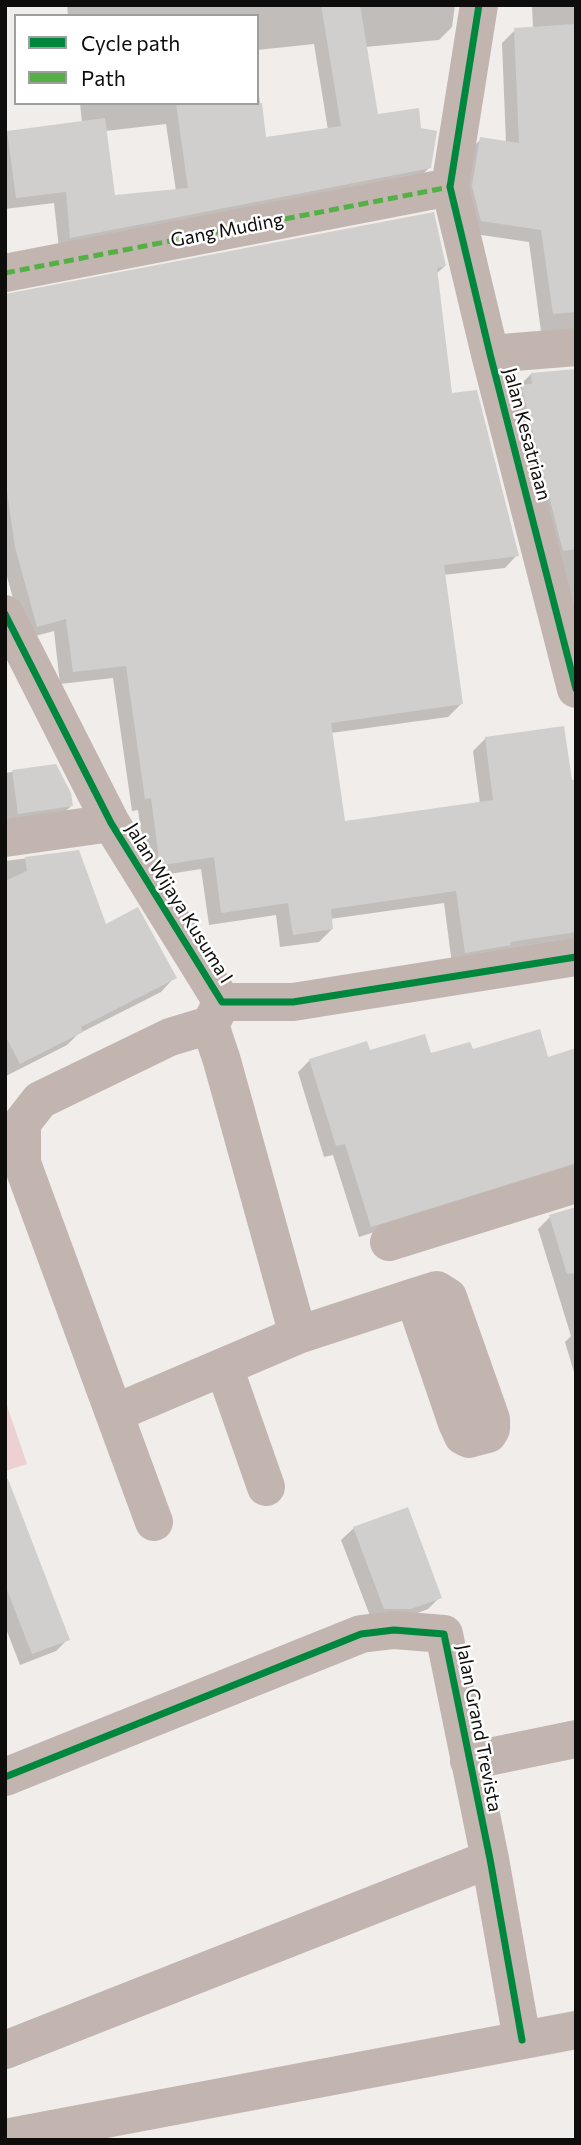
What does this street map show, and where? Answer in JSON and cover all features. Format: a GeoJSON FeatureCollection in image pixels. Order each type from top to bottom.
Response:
{"type":"FeatureCollection","features":[{"type":"Feature","properties":{"kind":"street"},"geometry":{"type":"LineString","coordinates":[[450,187],[479,5]]}},
{"type":"Feature","properties":{"kind":"street","name":"Gang Muding"},"geometry":{"type":"LineString","coordinates":[[5,273],[450,187]]}},
{"type":"Feature","properties":{"kind":"street","name":"Jalan Kesatriaan"},"geometry":{"type":"LineString","coordinates":[[450,187],[489,354],[564,588],[576,689]]}},
{"type":"Feature","properties":{"kind":"street"},"geometry":{"type":"LineString","coordinates":[[489,354],[576,347]]}},
{"type":"Feature","properties":{"kind":"street","name":"Jalan Wijaya Kusuma I"},"geometry":{"type":"LineString","coordinates":[[5,614],[111,822],[216,1014],[576,957]]}},
{"type":"Feature","properties":{"kind":"street"},"geometry":{"type":"LineString","coordinates":[[5,838],[111,822]]}},
{"type":"Feature","properties":{"kind":"street"},"geometry":{"type":"LineString","coordinates":[[154,1522],[22,1163],[22,1123],[40,1100],[216,1014],[222,1061],[298,1335]]}},
{"type":"Feature","properties":{"kind":"street"},"geometry":{"type":"LineString","coordinates":[[389,1242],[576,1184]]}},
{"type":"Feature","properties":{"kind":"street"},"geometry":{"type":"LineString","coordinates":[[115,1413],[298,1335],[414,1297]]}},
{"type":"Feature","properties":{"kind":"street"},"geometry":{"type":"LineString","coordinates":[[224,1367],[266,1486]]}},
{"type":"Feature","properties":{"kind":"street","name":"Jalan Grand Trevista"},"geometry":{"type":"LineString","coordinates":[[5,1777],[361,1634],[394,1630],[444,1634],[490,1859],[522,2040]]}},
{"type":"Feature","properties":{"kind":"street","name":"Jalan Grand Trevista"},"geometry":{"type":"LineString","coordinates":[[469,1761],[576,1739]]}},
{"type":"Feature","properties":{"kind":"street"},"geometry":{"type":"LineString","coordinates":[[5,2050],[490,1859]]}},
{"type":"Feature","properties":{"kind":"street"},"geometry":{"type":"LineString","coordinates":[[5,2138],[576,2030]]}},
{"type":"Feature","properties":{"kind":"shaded area"},"geometry":{"type":"Polygon","coordinates":[[[5,1400],[27,1464],[5,1471],[5,1400]]]}},
{"type":"Feature","properties":{"kind":"building"},"geometry":{"type":"Polygon","coordinates":[[[321,5],[360,5],[378,114],[419,108],[421,128],[437,131],[431,168],[70,238],[66,192],[16,198],[7,131],[105,118],[115,195],[188,188],[176,105],[262,103],[266,137],[341,126],[321,5]]]}},
{"type":"Feature","properties":{"kind":"building"},"geometry":{"type":"Polygon","coordinates":[[[576,24],[576,312],[553,314],[541,230],[481,221],[472,186],[480,137],[519,143],[514,28],[576,24]]]}},
{"type":"Feature","properties":{"kind":"building"},"geometry":{"type":"Polygon","coordinates":[[[434,212],[446,266],[437,268],[452,393],[477,390],[519,556],[444,565],[463,704],[331,723],[345,821],[493,800],[485,737],[564,726],[572,780],[576,780],[576,932],[510,942],[511,945],[465,953],[456,891],[331,909],[333,929],[293,935],[288,903],[221,913],[214,857],[163,865],[159,859],[151,798],[145,799],[126,666],[73,672],[66,619],[37,627],[15,547],[5,478],[5,294],[434,212]]]}},
{"type":"Feature","properties":{"kind":"building"},"geometry":{"type":"Polygon","coordinates":[[[576,369],[576,549],[563,551],[521,385],[532,384],[531,373],[576,369]]]}},
{"type":"Feature","properties":{"kind":"building"},"geometry":{"type":"Polygon","coordinates":[[[56,764],[71,793],[73,806],[18,814],[12,770],[56,764]]]}},
{"type":"Feature","properties":{"kind":"building"},"geometry":{"type":"Polygon","coordinates":[[[79,850],[106,924],[138,907],[177,978],[81,1027],[83,1032],[20,1064],[5,1035],[5,881],[27,871],[25,857],[79,850]]]}},
{"type":"Feature","properties":{"kind":"building"},"geometry":{"type":"Polygon","coordinates":[[[540,1029],[548,1057],[576,1048],[576,1163],[371,1227],[345,1144],[336,1146],[309,1059],[367,1041],[370,1050],[425,1034],[431,1053],[470,1042],[473,1049],[540,1029]]]}},
{"type":"Feature","properties":{"kind":"building"},"geometry":{"type":"Polygon","coordinates":[[[576,1207],[576,1273],[567,1274],[549,1215],[576,1207]]]}},
{"type":"Feature","properties":{"kind":"building"},"geometry":{"type":"Polygon","coordinates":[[[8,1479],[70,1640],[32,1654],[5,1585],[5,1480],[8,1479]]]}},
{"type":"Feature","properties":{"kind":"building"},"geometry":{"type":"Polygon","coordinates":[[[408,1507],[442,1598],[411,1609],[384,1609],[353,1527],[408,1507]]]}},
{"type":"Feature","properties":{"kind":"marked path"},"geometry":{"type":"LineString","coordinates":[[5,273],[450,187]]}},
{"type":"Feature","properties":{"kind":"cycle path"},"geometry":{"type":"LineString","coordinates":[[479,5],[450,187],[576,689]]}},
{"type":"Feature","properties":{"kind":"cycle path"},"geometry":{"type":"LineString","coordinates":[[5,614],[111,823],[222,1002],[293,1002],[576,957]]}},
{"type":"Feature","properties":{"kind":"cycle path"},"geometry":{"type":"LineString","coordinates":[[5,1777],[361,1634],[394,1630],[444,1634],[490,1859],[522,2040]]}}]}
